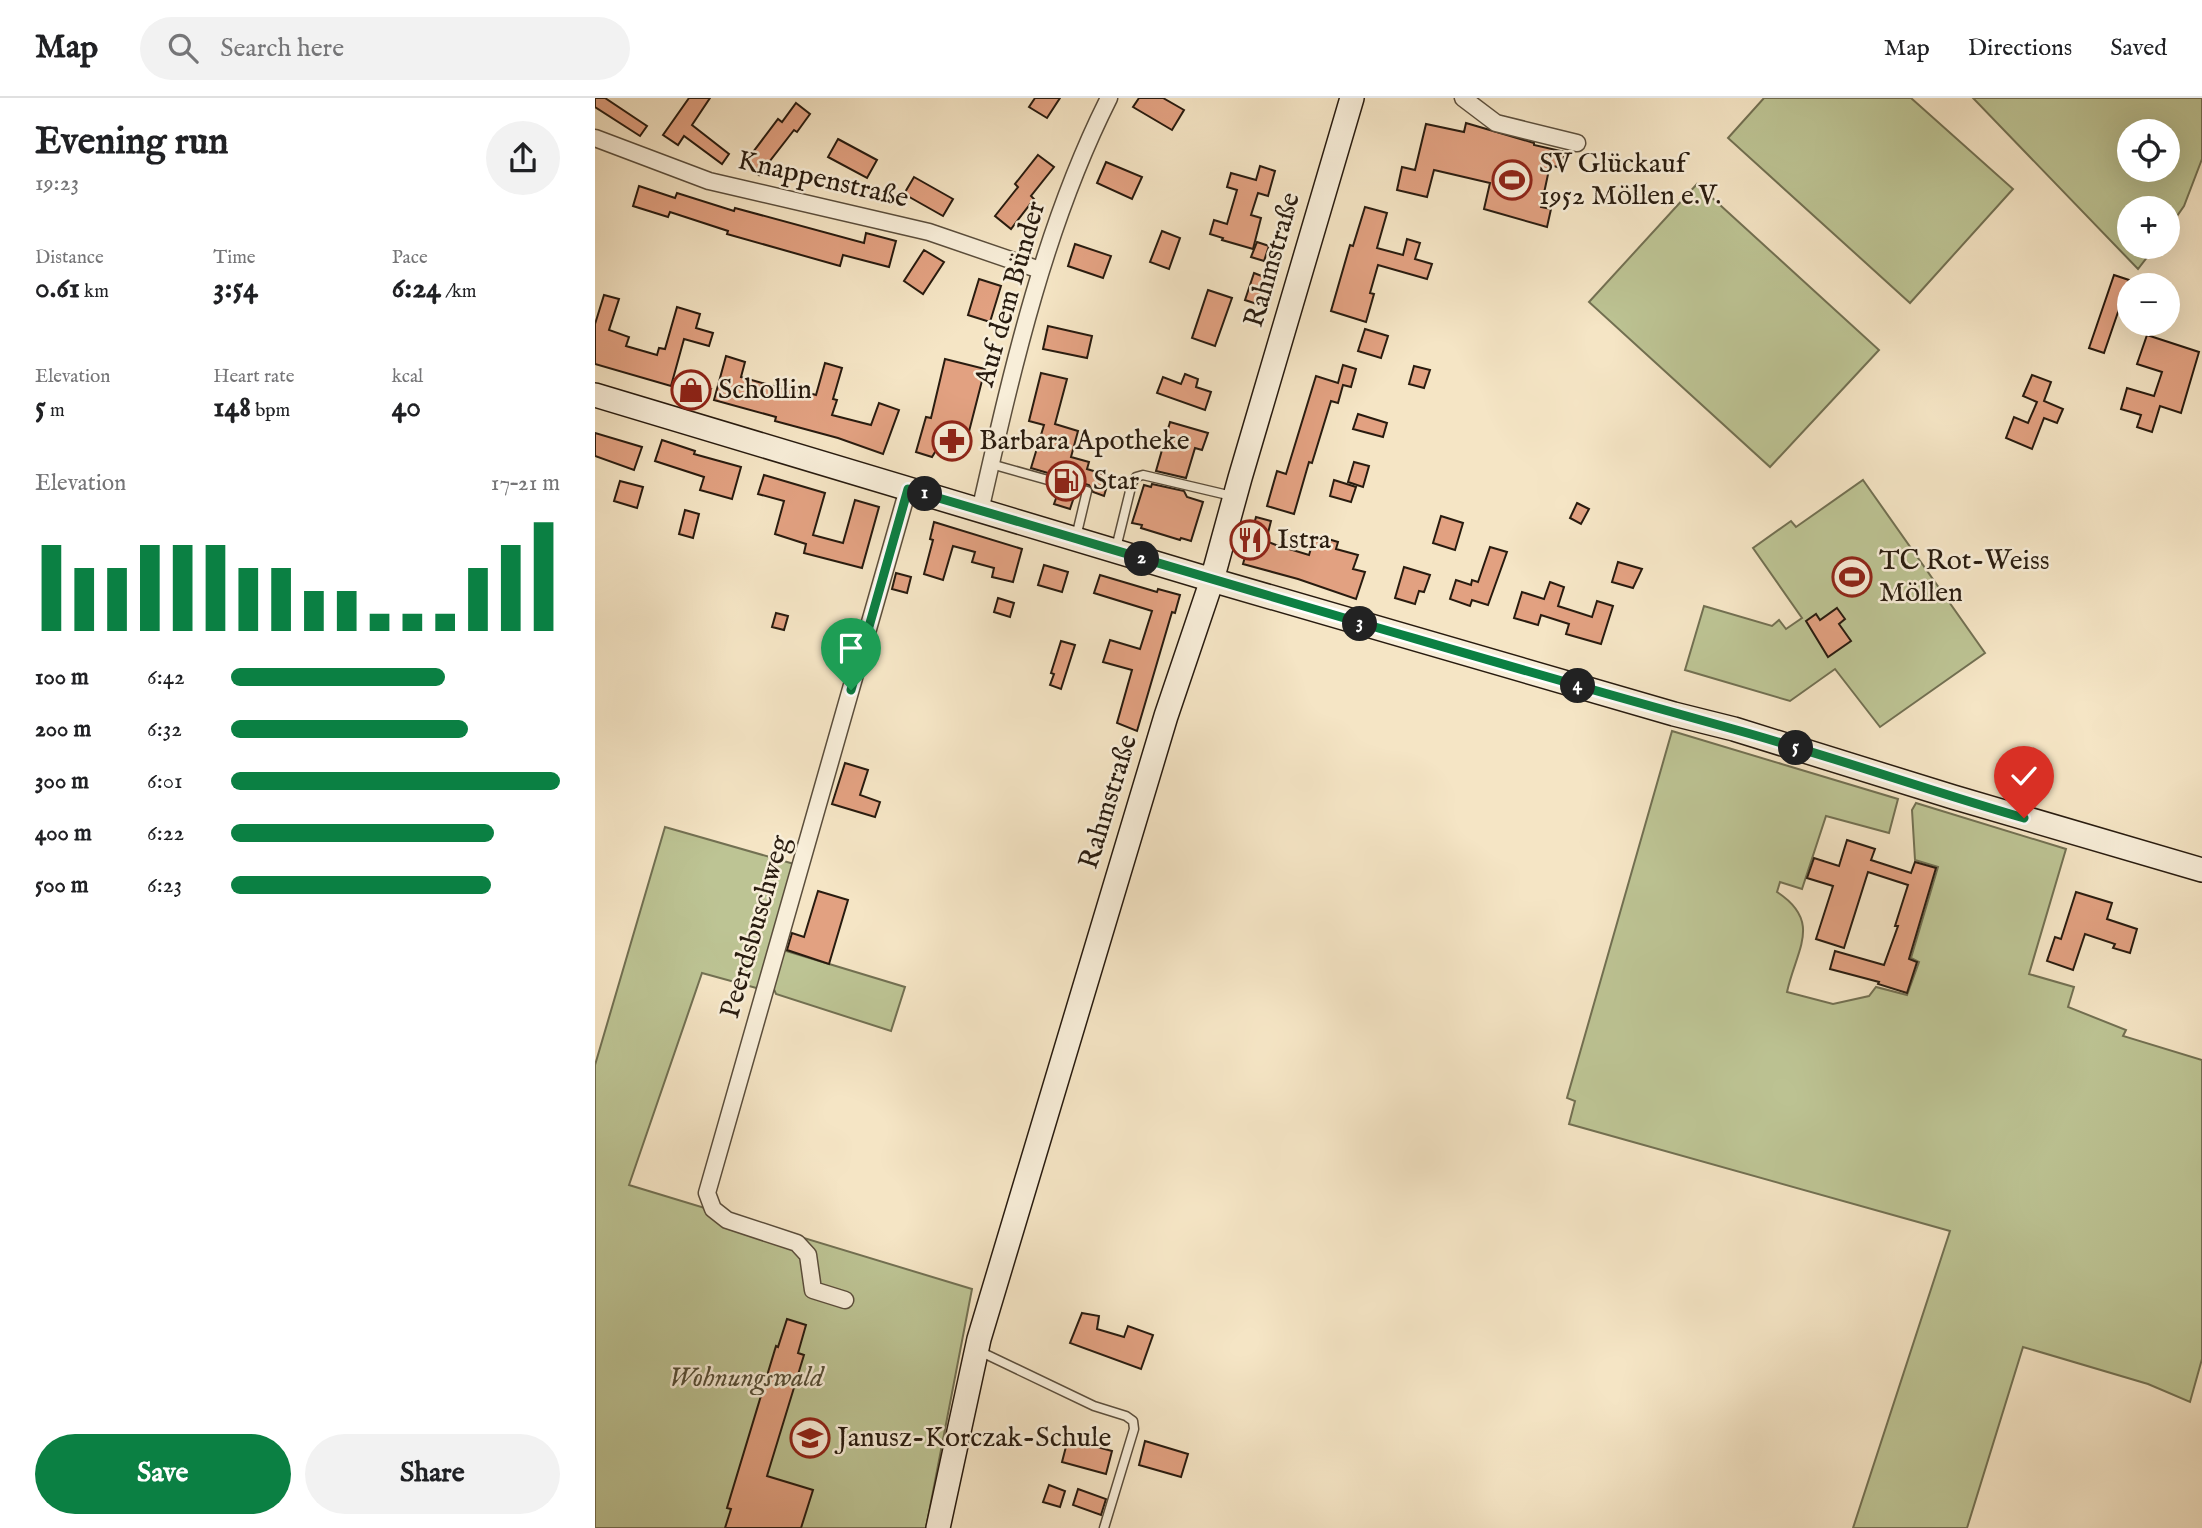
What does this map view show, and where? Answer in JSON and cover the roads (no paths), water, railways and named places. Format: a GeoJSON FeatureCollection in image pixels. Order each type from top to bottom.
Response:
{"type":"FeatureCollection","features":[{"type":"Feature","properties":{"kind":"main road","name":"Rahmstraße"},"geometry":{"type":"LineString","coordinates":[[938,1528],[976,1350],[1166,716],[1212,580],[1352,98]]}},
{"type":"Feature","properties":{"kind":"main road"},"geometry":{"type":"LineString","coordinates":[[595,395],[1075,540],[1674,714],[1734,729],[2202,870]]}},
{"type":"Feature","properties":{"kind":"street","name":"Auf dem Bünder"},"geometry":{"type":"LineString","coordinates":[[980,511],[1040,270],[1079,163],[1109,98]]}},
{"type":"Feature","properties":{"kind":"street"},"geometry":{"type":"LineString","coordinates":[[1463,98],[1496,123],[1577,144]]}},
{"type":"Feature","properties":{"kind":"street","name":"Knappenstraße"},"geometry":{"type":"LineString","coordinates":[[595,138],[709,181],[929,232],[1040,270]]}},
{"type":"Feature","properties":{"kind":"street","name":"Peerdsbuschweg"},"geometry":{"type":"LineString","coordinates":[[845,1300],[813,1290],[808,1255],[797,1243],[727,1220],[713,1209],[707,1193],[908,489]]}},
{"type":"Feature","properties":{"kind":"lane"},"geometry":{"type":"LineString","coordinates":[[991,464],[1087,491],[1075,540]]}},
{"type":"Feature","properties":{"kind":"lane"},"geometry":{"type":"LineString","coordinates":[[1115,551],[1132,483],[1136,477],[1143,475],[1235,496]]}},
{"type":"Feature","properties":{"kind":"lane"},"geometry":{"type":"LineString","coordinates":[[976,1350],[1094,1406],[1126,1416],[1133,1421],[1134,1429],[1104,1528]]}},
{"type":"Feature","properties":{"kind":"place","name":"SV Glückauf 1952 Möllen e.V."},"geometry":{"type":"Point","coordinates":[1512,180]}},
{"type":"Feature","properties":{"kind":"place","name":"Schollin"},"geometry":{"type":"Point","coordinates":[691,390]}},
{"type":"Feature","properties":{"kind":"place","name":"Barbara Apotheke"},"geometry":{"type":"Point","coordinates":[952,441]}},
{"type":"Feature","properties":{"kind":"place","name":"Star"},"geometry":{"type":"Point","coordinates":[1066,481]}},
{"type":"Feature","properties":{"kind":"place","name":"Istra"},"geometry":{"type":"Point","coordinates":[1250,540]}},
{"type":"Feature","properties":{"kind":"place","name":"TC Rot-Weiss Möllen"},"geometry":{"type":"Point","coordinates":[1852,577]}},
{"type":"Feature","properties":{"kind":"place","name":"Janusz-Korczak-Schule"},"geometry":{"type":"Point","coordinates":[810,1438]}},
{"type":"Feature","properties":{"kind":"park label","name":"Wohnungswald"},"geometry":{"type":"Point","coordinates":[746,1378]}}]}
